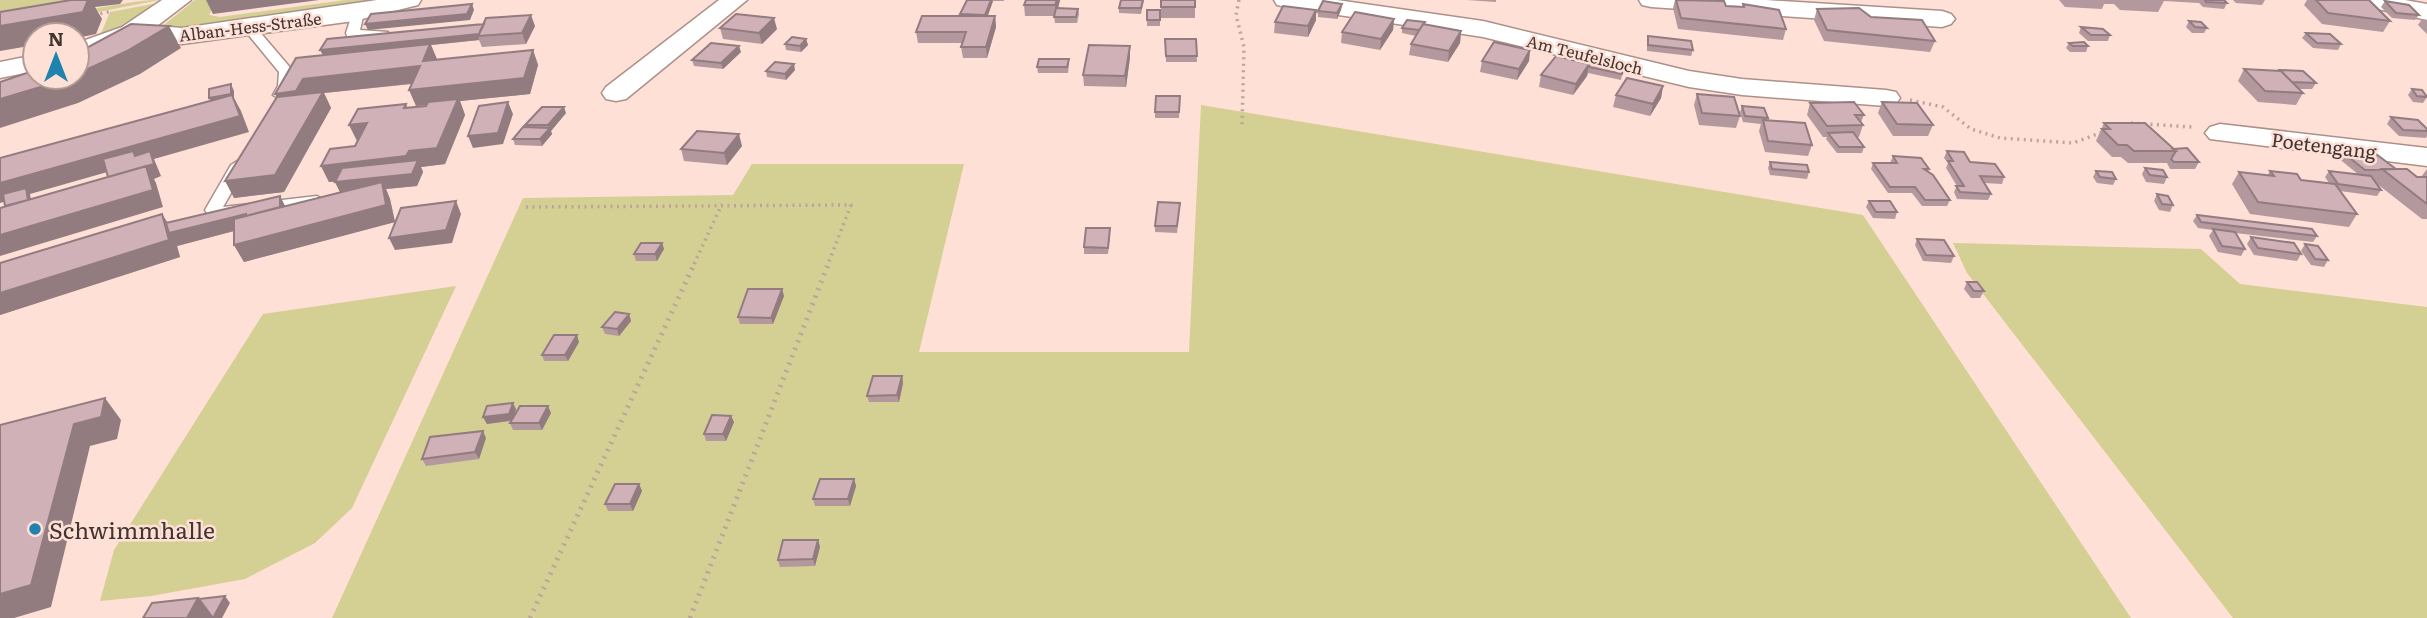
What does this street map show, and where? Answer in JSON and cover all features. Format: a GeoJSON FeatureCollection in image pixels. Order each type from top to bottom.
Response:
{"type":"FeatureCollection","features":[{"type":"Feature","properties":{"kind":"street","name":"Alban-Hess-Straße"},"geometry":{"type":"LineString","coordinates":[[118,43],[179,0]]}},
{"type":"Feature","properties":{"kind":"street","name":"Alban-Hess-Straße"},"geometry":{"type":"LineString","coordinates":[[91,49],[118,43],[354,13],[409,0]]}},
{"type":"Feature","properties":{"kind":"street"},"geometry":{"type":"LineString","coordinates":[[617,93],[735,0]]}},
{"type":"Feature","properties":{"kind":"street","name":"Am Teufelsloch"},"geometry":{"type":"LineString","coordinates":[[1286,0],[1483,29],[1689,79],[1742,88],[1886,98]]}},
{"type":"Feature","properties":{"kind":"street"},"geometry":{"type":"LineString","coordinates":[[1651,0],[1942,19]]}},
{"type":"Feature","properties":{"kind":"street"},"geometry":{"type":"LineString","coordinates":[[2369,0],[2422,9]]}},
{"type":"Feature","properties":{"kind":"street"},"geometry":{"type":"LineString","coordinates":[[0,70],[21,66]]}},
{"type":"Feature","properties":{"kind":"street","name":"Poetengang"},"geometry":{"type":"LineString","coordinates":[[2220,133],[2427,158]]}},
{"type":"Feature","properties":{"kind":"lane"},"geometry":{"type":"LineString","coordinates":[[354,13],[357,17],[352,33],[367,36],[394,34]]}},
{"type":"Feature","properties":{"kind":"lane"},"geometry":{"type":"LineString","coordinates":[[248,27],[286,71],[285,86],[272,108]]}},
{"type":"Feature","properties":{"kind":"lane"},"geometry":{"type":"LineString","coordinates":[[246,153],[213,210],[221,212],[317,201]]}},
{"type":"Feature","properties":{"kind":"path"},"geometry":{"type":"LineString","coordinates":[[1239,0],[1236,15],[1244,47],[1242,126]]}},
{"type":"Feature","properties":{"kind":"path"},"geometry":{"type":"LineString","coordinates":[[86,17],[115,11]]}},
{"type":"Feature","properties":{"kind":"path"},"geometry":{"type":"LineString","coordinates":[[1886,98],[1943,107],[1971,129],[2000,138],[2073,143],[2106,131]]}},
{"type":"Feature","properties":{"kind":"path"},"geometry":{"type":"LineString","coordinates":[[2128,123],[2188,127],[2220,133]]}},
{"type":"Feature","properties":{"kind":"path"},"geometry":{"type":"LineString","coordinates":[[530,618],[722,204]]}},
{"type":"Feature","properties":{"kind":"path"},"geometry":{"type":"LineString","coordinates":[[526,207],[851,205],[690,618]]}},
{"type":"Feature","properties":{"kind":"shaded area"},"geometry":{"type":"Polygon","coordinates":[[[0,0],[84,0],[77,11],[160,0],[52,21],[21,21],[21,27],[0,31],[0,0]]]}},
{"type":"Feature","properties":{"kind":"shaded area"},"geometry":{"type":"Polygon","coordinates":[[[195,0],[217,0],[209,15],[220,17],[345,0],[399,0],[219,28],[160,28],[195,0]]]}},
{"type":"Feature","properties":{"kind":"shaded area"},"geometry":{"type":"Polygon","coordinates":[[[158,3],[127,23],[100,36],[110,12],[158,3]]]}},
{"type":"Feature","properties":{"kind":"shaded area"},"geometry":{"type":"Polygon","coordinates":[[[1201,105],[1863,215],[2131,618],[332,618],[523,198],[733,195],[752,164],[964,164],[919,352],[1189,352],[1201,105]]]}},
{"type":"Feature","properties":{"kind":"shaded area"},"geometry":{"type":"Polygon","coordinates":[[[1953,243],[2201,249],[2240,284],[2427,307],[2427,618],[2233,618],[1967,273],[1953,243]]]}},
{"type":"Feature","properties":{"kind":"shaded area"},"geometry":{"type":"Polygon","coordinates":[[[456,286],[352,508],[315,543],[245,579],[151,596],[100,601],[114,550],[263,314],[456,286]]]}},
{"type":"Feature","properties":{"kind":"building"},"geometry":{"type":"Polygon","coordinates":[[[71,0],[88,0],[83,12],[0,26],[0,12],[71,0]]]}},
{"type":"Feature","properties":{"kind":"building"},"geometry":{"type":"Polygon","coordinates":[[[967,0],[991,0],[985,15],[960,14],[967,0]]]}},
{"type":"Feature","properties":{"kind":"building"},"geometry":{"type":"Polygon","coordinates":[[[1026,0],[1057,0],[1055,5],[1024,5],[1026,0]]]}},
{"type":"Feature","properties":{"kind":"building"},"geometry":{"type":"Polygon","coordinates":[[[1121,0],[1143,0],[1141,8],[1119,8],[1121,0]]]}},
{"type":"Feature","properties":{"kind":"building"},"geometry":{"type":"Polygon","coordinates":[[[1161,0],[1195,0],[1195,7],[1161,7],[1161,0]]]}},
{"type":"Feature","properties":{"kind":"building"},"geometry":{"type":"Polygon","coordinates":[[[1676,0],[1724,1],[1726,6],[1744,7],[1743,4],[1779,10],[1786,29],[1681,18],[1676,0]]]}},
{"type":"Feature","properties":{"kind":"building"},"geometry":{"type":"Polygon","coordinates":[[[2205,0],[2224,0],[2227,3],[2206,2],[2205,0]]]}},
{"type":"Feature","properties":{"kind":"building"},"geometry":{"type":"Polygon","coordinates":[[[2316,0],[2369,0],[2390,21],[2328,13],[2316,0]]]}},
{"type":"Feature","properties":{"kind":"building"},"geometry":{"type":"Polygon","coordinates":[[[1323,1],[1342,4],[1337,13],[1318,11],[1323,1]]]}},
{"type":"Feature","properties":{"kind":"building"},"geometry":{"type":"Polygon","coordinates":[[[2385,1],[2409,5],[2419,15],[2396,13],[2385,1]]]}},
{"type":"Feature","properties":{"kind":"building"},"geometry":{"type":"Polygon","coordinates":[[[472,4],[467,14],[365,24],[371,14],[472,4]]]}},
{"type":"Feature","properties":{"kind":"building"},"geometry":{"type":"Polygon","coordinates":[[[1283,6],[1316,10],[1308,26],[1275,22],[1283,6]]]}},
{"type":"Feature","properties":{"kind":"building"},"geometry":{"type":"Polygon","coordinates":[[[1056,8],[1078,9],[1076,17],[1054,17],[1056,8]]]}},
{"type":"Feature","properties":{"kind":"building"},"geometry":{"type":"Polygon","coordinates":[[[1859,8],[1871,17],[1922,20],[1935,41],[1827,30],[1817,9],[1859,8]]]}},
{"type":"Feature","properties":{"kind":"building"},"geometry":{"type":"Polygon","coordinates":[[[1147,10],[1160,10],[1160,20],[1147,20],[1147,10]]]}},
{"type":"Feature","properties":{"kind":"building"},"geometry":{"type":"Polygon","coordinates":[[[1355,12],[1394,19],[1381,39],[1342,32],[1355,12]]]}},
{"type":"Feature","properties":{"kind":"building"},"geometry":{"type":"Polygon","coordinates":[[[736,14],[774,18],[759,33],[720,28],[736,14]]]}},
{"type":"Feature","properties":{"kind":"building"},"geometry":{"type":"Polygon","coordinates":[[[531,15],[522,33],[478,36],[486,18],[531,15]]]}},
{"type":"Feature","properties":{"kind":"building"},"geometry":{"type":"Polygon","coordinates":[[[922,16],[995,16],[986,47],[961,47],[966,32],[916,32],[922,16]]]}},
{"type":"Feature","properties":{"kind":"building"},"geometry":{"type":"Polygon","coordinates":[[[1407,20],[1425,22],[1419,30],[1402,28],[1407,20]]]}},
{"type":"Feature","properties":{"kind":"building"},"geometry":{"type":"Polygon","coordinates":[[[2189,21],[2201,22],[2207,28],[2195,27],[2189,21]]]}},
{"type":"Feature","properties":{"kind":"building"},"geometry":{"type":"Polygon","coordinates":[[[131,24],[169,26],[127,51],[91,68],[91,45],[131,24]]]}},
{"type":"Feature","properties":{"kind":"building"},"geometry":{"type":"Polygon","coordinates":[[[484,24],[479,34],[320,50],[327,39],[484,24]]]}},
{"type":"Feature","properties":{"kind":"building"},"geometry":{"type":"Polygon","coordinates":[[[1423,24],[1461,31],[1449,51],[1411,44],[1423,24]]]}},
{"type":"Feature","properties":{"kind":"building"},"geometry":{"type":"Polygon","coordinates":[[[2081,27],[2103,29],[2110,35],[2091,35],[2081,27]]]}},
{"type":"Feature","properties":{"kind":"building"},"geometry":{"type":"Polygon","coordinates":[[[2306,33],[2330,34],[2341,44],[2317,43],[2306,33]]]}},
{"type":"Feature","properties":{"kind":"building"},"geometry":{"type":"Polygon","coordinates":[[[1648,36],[1691,41],[1693,50],[1648,45],[1648,36]]]}},
{"type":"Feature","properties":{"kind":"building"},"geometry":{"type":"Polygon","coordinates":[[[792,37],[806,39],[800,46],[785,44],[792,37]]]}},
{"type":"Feature","properties":{"kind":"building"},"geometry":{"type":"Polygon","coordinates":[[[1165,39],[1196,39],[1197,56],[1166,56],[1165,39]]]}},
{"type":"Feature","properties":{"kind":"building"},"geometry":{"type":"Polygon","coordinates":[[[1494,42],[1530,50],[1519,69],[1482,61],[1494,42]]]}},
{"type":"Feature","properties":{"kind":"building"},"geometry":{"type":"Polygon","coordinates":[[[2084,42],[2088,46],[2073,46],[2069,43],[2084,42]]]}},
{"type":"Feature","properties":{"kind":"building"},"geometry":{"type":"Polygon","coordinates":[[[711,43],[739,46],[721,63],[692,60],[711,43]]]}},
{"type":"Feature","properties":{"kind":"building"},"geometry":{"type":"Polygon","coordinates":[[[430,44],[423,61],[533,50],[524,78],[409,90],[420,66],[303,79],[296,91],[275,94],[296,58],[430,44]]]}},
{"type":"Feature","properties":{"kind":"building"},"geometry":{"type":"Polygon","coordinates":[[[1089,45],[1130,46],[1125,76],[1083,75],[1089,45]]]}},
{"type":"Feature","properties":{"kind":"building"},"geometry":{"type":"Polygon","coordinates":[[[1556,56],[1589,64],[1576,84],[1541,75],[1556,56]]]}},
{"type":"Feature","properties":{"kind":"building"},"geometry":{"type":"Polygon","coordinates":[[[1591,57],[1624,64],[1622,74],[1589,67],[1591,57]]]}},
{"type":"Feature","properties":{"kind":"building"},"geometry":{"type":"Polygon","coordinates":[[[1039,59],[1069,59],[1067,67],[1037,67],[1039,59]]]}},
{"type":"Feature","properties":{"kind":"building"},"geometry":{"type":"Polygon","coordinates":[[[775,62],[794,64],[785,74],[766,71],[775,62]]]}},
{"type":"Feature","properties":{"kind":"building"},"geometry":{"type":"Polygon","coordinates":[[[2244,69],[2281,71],[2303,93],[2265,91],[2244,69]]]}},
{"type":"Feature","properties":{"kind":"building"},"geometry":{"type":"Polygon","coordinates":[[[2280,70],[2303,71],[2316,83],[2292,82],[2280,70]]]}},
{"type":"Feature","properties":{"kind":"building"},"geometry":{"type":"Polygon","coordinates":[[[21,75],[21,91],[27,91],[0,99],[0,82],[21,75]]]}},
{"type":"Feature","properties":{"kind":"building"},"geometry":{"type":"Polygon","coordinates":[[[1627,78],[1663,86],[1653,104],[1616,95],[1627,78]]]}},
{"type":"Feature","properties":{"kind":"building"},"geometry":{"type":"Polygon","coordinates":[[[231,84],[231,94],[209,98],[209,89],[231,84]]]}},
{"type":"Feature","properties":{"kind":"building"},"geometry":{"type":"Polygon","coordinates":[[[2412,89],[2422,90],[2427,97],[2417,96],[2412,89]]]}},
{"type":"Feature","properties":{"kind":"building"},"geometry":{"type":"Polygon","coordinates":[[[323,92],[275,175],[225,181],[277,97],[323,92]]]}},
{"type":"Feature","properties":{"kind":"building"},"geometry":{"type":"Polygon","coordinates":[[[1697,94],[1734,97],[1740,116],[1702,113],[1697,94]]]}},
{"type":"Feature","properties":{"kind":"building"},"geometry":{"type":"Polygon","coordinates":[[[232,95],[240,116],[0,183],[0,158],[232,95]]]}},
{"type":"Feature","properties":{"kind":"building"},"geometry":{"type":"Polygon","coordinates":[[[1156,96],[1180,96],[1179,112],[1155,112],[1156,96]]]}},
{"type":"Feature","properties":{"kind":"building"},"geometry":{"type":"Polygon","coordinates":[[[458,99],[437,148],[409,151],[406,156],[321,166],[330,149],[355,146],[367,123],[349,125],[358,109],[406,104],[404,108],[426,106],[428,102],[458,99]]]}},
{"type":"Feature","properties":{"kind":"building"},"geometry":{"type":"Polygon","coordinates":[[[508,102],[498,133],[468,136],[479,106],[508,102]]]}},
{"type":"Feature","properties":{"kind":"building"},"geometry":{"type":"Polygon","coordinates":[[[1854,102],[1864,115],[1855,115],[1863,125],[1827,126],[1810,103],[1854,102]]]}},
{"type":"Feature","properties":{"kind":"building"},"geometry":{"type":"Polygon","coordinates":[[[1882,102],[1917,103],[1933,125],[1897,124],[1882,102]]]}},
{"type":"Feature","properties":{"kind":"building"},"geometry":{"type":"Polygon","coordinates":[[[1742,106],[1764,108],[1768,118],[1745,116],[1742,106]]]}},
{"type":"Feature","properties":{"kind":"building"},"geometry":{"type":"Polygon","coordinates":[[[542,107],[564,107],[548,125],[525,125],[542,107]]]}},
{"type":"Feature","properties":{"kind":"building"},"geometry":{"type":"Polygon","coordinates":[[[2391,117],[2418,120],[2427,131],[2403,130],[2391,117]]]}},
{"type":"Feature","properties":{"kind":"building"},"geometry":{"type":"Polygon","coordinates":[[[1763,120],[1805,123],[1812,145],[1768,141],[1763,120]]]}},
{"type":"Feature","properties":{"kind":"building"},"geometry":{"type":"Polygon","coordinates":[[[2104,123],[2145,123],[2176,151],[2134,151],[2127,145],[2118,145],[2102,129],[2110,129],[2104,123]]]}},
{"type":"Feature","properties":{"kind":"building"},"geometry":{"type":"Polygon","coordinates":[[[523,127],[550,128],[540,139],[513,139],[523,127]]]}},
{"type":"Feature","properties":{"kind":"building"},"geometry":{"type":"Polygon","coordinates":[[[697,131],[739,134],[724,153],[681,149],[697,131]]]}},
{"type":"Feature","properties":{"kind":"building"},"geometry":{"type":"Polygon","coordinates":[[[1853,132],[1864,147],[1839,147],[1828,133],[1853,132]]]}},
{"type":"Feature","properties":{"kind":"building"},"geometry":{"type":"Polygon","coordinates":[[[2187,148],[2199,162],[2174,162],[2171,159],[2176,151],[2173,149],[2187,148]]]}},
{"type":"Feature","properties":{"kind":"building"},"geometry":{"type":"Polygon","coordinates":[[[133,151],[135,156],[150,151],[154,164],[108,177],[103,159],[133,151]]]}},
{"type":"Feature","properties":{"kind":"building"},"geometry":{"type":"Polygon","coordinates":[[[1947,151],[1964,152],[1970,162],[1995,164],[2004,177],[1980,176],[1991,194],[1960,192],[1956,186],[1964,186],[1948,161],[1953,161],[1947,151]]]}},
{"type":"Feature","properties":{"kind":"building"},"geometry":{"type":"Polygon","coordinates":[[[2341,151],[2372,151],[2396,169],[2365,170],[2341,151]]]}},
{"type":"Feature","properties":{"kind":"building"},"geometry":{"type":"Polygon","coordinates":[[[1893,156],[1921,158],[1929,169],[1924,169],[1933,175],[1950,200],[1925,200],[1915,187],[1890,187],[1873,163],[1897,163],[1893,156]]]}},
{"type":"Feature","properties":{"kind":"building"},"geometry":{"type":"Polygon","coordinates":[[[418,160],[412,174],[335,182],[342,168],[418,160]]]}},
{"type":"Feature","properties":{"kind":"building"},"geometry":{"type":"Polygon","coordinates":[[[1770,162],[1807,165],[1809,172],[1772,169],[1770,162]]]}},
{"type":"Feature","properties":{"kind":"building"},"geometry":{"type":"Polygon","coordinates":[[[146,166],[153,190],[0,235],[0,208],[146,166]]]}},
{"type":"Feature","properties":{"kind":"building"},"geometry":{"type":"Polygon","coordinates":[[[2145,168],[2163,170],[2167,177],[2150,175],[2145,168]]]}},
{"type":"Feature","properties":{"kind":"building"},"geometry":{"type":"Polygon","coordinates":[[[2382,169],[2407,169],[2417,177],[2427,177],[2427,204],[2382,169]]]}},
{"type":"Feature","properties":{"kind":"building"},"geometry":{"type":"Polygon","coordinates":[[[2096,171],[2112,172],[2116,179],[2100,177],[2096,171]]]}},
{"type":"Feature","properties":{"kind":"building"},"geometry":{"type":"Polygon","coordinates":[[[2270,171],[2297,174],[2301,180],[2335,184],[2357,214],[2258,202],[2239,172],[2274,176],[2270,171]]]}},
{"type":"Feature","properties":{"kind":"building"},"geometry":{"type":"Polygon","coordinates":[[[2329,171],[2371,176],[2381,190],[2338,184],[2329,171]]]}},
{"type":"Feature","properties":{"kind":"building"},"geometry":{"type":"Polygon","coordinates":[[[382,182],[386,205],[234,245],[234,219],[382,182]]]}},
{"type":"Feature","properties":{"kind":"building"},"geometry":{"type":"Polygon","coordinates":[[[26,188],[28,200],[5,206],[3,194],[26,188]]]}},
{"type":"Feature","properties":{"kind":"building"},"geometry":{"type":"Polygon","coordinates":[[[2157,194],[2168,196],[2173,205],[2162,204],[2157,194]]]}},
{"type":"Feature","properties":{"kind":"building"},"geometry":{"type":"Polygon","coordinates":[[[280,196],[280,207],[246,216],[169,233],[166,223],[280,196]]]}},
{"type":"Feature","properties":{"kind":"building"},"geometry":{"type":"Polygon","coordinates":[[[456,201],[446,230],[389,238],[401,208],[456,201]]]}},
{"type":"Feature","properties":{"kind":"building"},"geometry":{"type":"Polygon","coordinates":[[[1869,201],[1890,201],[1897,212],[1876,212],[1869,201]]]}},
{"type":"Feature","properties":{"kind":"building"},"geometry":{"type":"Polygon","coordinates":[[[1158,202],[1180,203],[1177,226],[1155,226],[1158,202]]]}},
{"type":"Feature","properties":{"kind":"building"},"geometry":{"type":"Polygon","coordinates":[[[162,214],[169,240],[0,293],[0,263],[162,214]]]}},
{"type":"Feature","properties":{"kind":"building"},"geometry":{"type":"Polygon","coordinates":[[[2197,215],[2312,229],[2317,236],[2201,222],[2197,215]]]}},
{"type":"Feature","properties":{"kind":"building"},"geometry":{"type":"Polygon","coordinates":[[[1086,228],[1110,228],[1108,248],[1084,247],[1086,228]]]}},
{"type":"Feature","properties":{"kind":"building"},"geometry":{"type":"Polygon","coordinates":[[[2213,229],[2235,232],[2245,249],[2222,246],[2213,229]]]}},
{"type":"Feature","properties":{"kind":"building"},"geometry":{"type":"Polygon","coordinates":[[[2251,237],[2294,243],[2301,254],[2258,248],[2251,237]]]}},
{"type":"Feature","properties":{"kind":"building"},"geometry":{"type":"Polygon","coordinates":[[[1917,239],[1944,240],[1954,256],[1926,255],[1917,239]]]}},
{"type":"Feature","properties":{"kind":"building"},"geometry":{"type":"Polygon","coordinates":[[[641,243],[662,243],[655,254],[634,254],[641,243]]]}},
{"type":"Feature","properties":{"kind":"building"},"geometry":{"type":"Polygon","coordinates":[[[2305,244],[2318,246],[2328,260],[2315,259],[2305,244]]]}},
{"type":"Feature","properties":{"kind":"building"},"geometry":{"type":"Polygon","coordinates":[[[1967,282],[1977,282],[1984,291],[1974,291],[1967,282]]]}},
{"type":"Feature","properties":{"kind":"building"},"geometry":{"type":"Polygon","coordinates":[[[748,289],[782,289],[771,318],[738,317],[748,289]]]}},
{"type":"Feature","properties":{"kind":"building"},"geometry":{"type":"Polygon","coordinates":[[[615,312],[629,314],[617,329],[602,327],[615,312]]]}},
{"type":"Feature","properties":{"kind":"building"},"geometry":{"type":"Polygon","coordinates":[[[554,335],[577,335],[565,355],[542,355],[554,335]]]}},
{"type":"Feature","properties":{"kind":"building"},"geometry":{"type":"Polygon","coordinates":[[[873,376],[902,376],[897,395],[867,396],[873,376]]]}},
{"type":"Feature","properties":{"kind":"building"},"geometry":{"type":"Polygon","coordinates":[[[105,398],[101,417],[74,424],[31,585],[0,594],[0,425],[105,398]]]}},
{"type":"Feature","properties":{"kind":"building"},"geometry":{"type":"Polygon","coordinates":[[[513,403],[509,414],[483,417],[487,406],[513,403]]]}},
{"type":"Feature","properties":{"kind":"building"},"geometry":{"type":"Polygon","coordinates":[[[520,406],[548,406],[539,423],[510,423],[520,406]]]}},
{"type":"Feature","properties":{"kind":"building"},"geometry":{"type":"Polygon","coordinates":[[[712,415],[731,416],[723,434],[704,434],[712,415]]]}},
{"type":"Feature","properties":{"kind":"building"},"geometry":{"type":"Polygon","coordinates":[[[483,431],[475,452],[422,459],[430,437],[483,431]]]}},
{"type":"Feature","properties":{"kind":"building"},"geometry":{"type":"Polygon","coordinates":[[[820,479],[854,479],[848,499],[813,499],[820,479]]]}},
{"type":"Feature","properties":{"kind":"building"},"geometry":{"type":"Polygon","coordinates":[[[615,484],[639,484],[630,504],[605,504],[615,484]]]}},
{"type":"Feature","properties":{"kind":"building"},"geometry":{"type":"Polygon","coordinates":[[[783,540],[818,540],[813,559],[778,560],[783,540]]]}},
{"type":"Feature","properties":{"kind":"building"},"geometry":{"type":"Polygon","coordinates":[[[225,596],[213,618],[199,599],[225,596]]]}},
{"type":"Feature","properties":{"kind":"building"},"geometry":{"type":"Polygon","coordinates":[[[198,598],[187,618],[143,618],[152,603],[198,598]]]}},
{"type":"Feature","properties":{"kind":"place","name":"Schwimmhalle"},"geometry":{"type":"Point","coordinates":[35,529]}}]}
